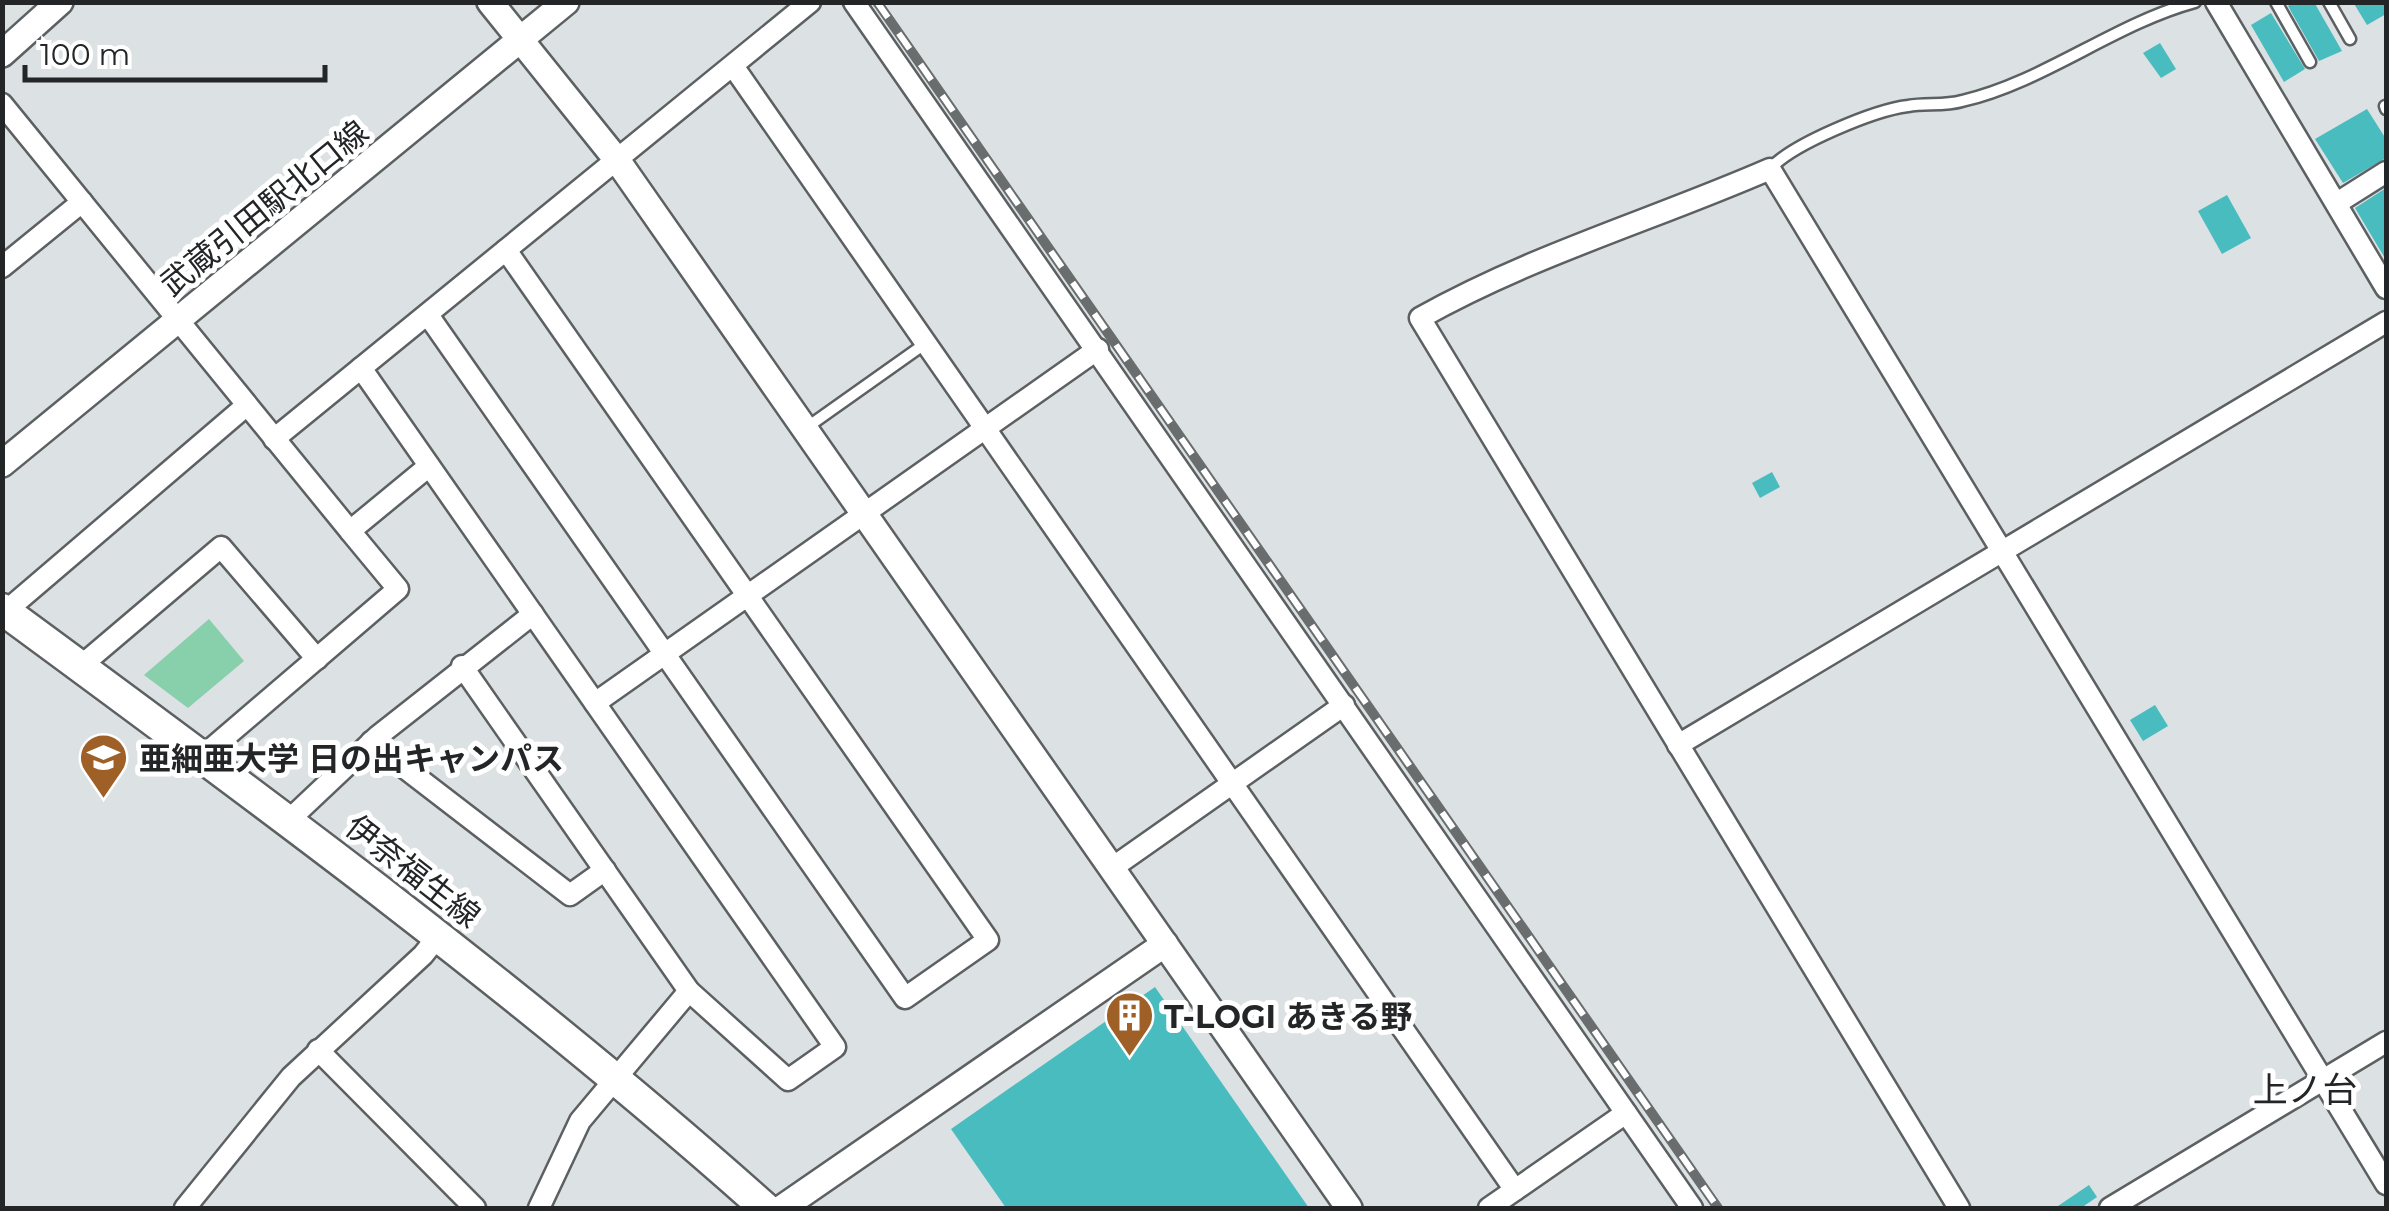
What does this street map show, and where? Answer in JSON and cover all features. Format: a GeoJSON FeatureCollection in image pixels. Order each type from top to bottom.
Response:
{"type":"FeatureCollection","features":[{"type":"Feature","properties":{"kind":"main road","name":"伊奈福生線"},"geometry":{"type":"LineString","coordinates":[[4,610],[204,755],[439,935],[616,1076],[764,1208]]}},
{"type":"Feature","properties":{"kind":"street"},"geometry":{"type":"LineString","coordinates":[[2,54],[60,2]]}},
{"type":"Feature","properties":{"kind":"street"},"geometry":{"type":"LineString","coordinates":[[490,2],[617,160],[1350,1208]]}},
{"type":"Feature","properties":{"kind":"street","name":"武蔵引田駅北口線"},"geometry":{"type":"LineString","coordinates":[[2,464],[566,2]]}},
{"type":"Feature","properties":{"kind":"street"},"geometry":{"type":"LineString","coordinates":[[274,439],[810,2]]}},
{"type":"Feature","properties":{"kind":"street"},"geometry":{"type":"LineString","coordinates":[[854,2],[1692,1208]]}},
{"type":"Feature","properties":{"kind":"street"},"geometry":{"type":"LineString","coordinates":[[2216,2],[2386,288]]}},
{"type":"Feature","properties":{"kind":"street"},"geometry":{"type":"LineString","coordinates":[[733,66],[1515,1190]]}},
{"type":"Feature","properties":{"kind":"street"},"geometry":{"type":"LineString","coordinates":[[2,104],[398,589],[204,755]]}},
{"type":"Feature","properties":{"kind":"street"},"geometry":{"type":"LineString","coordinates":[[1959,1208],[1420,318],[1538,259],[1712,196],[1770,169],[2386,1184]]}},
{"type":"Feature","properties":{"kind":"street"},"geometry":{"type":"LineString","coordinates":[[2337,203],[2386,172]]}},
{"type":"Feature","properties":{"kind":"street"},"geometry":{"type":"LineString","coordinates":[[2,266],[82,202]]}},
{"type":"Feature","properties":{"kind":"street"},"geometry":{"type":"LineString","coordinates":[[428,315],[905,998],[988,940],[506,250]]}},
{"type":"Feature","properties":{"kind":"street"},"geometry":{"type":"LineString","coordinates":[[1678,745],[2386,322]]}},
{"type":"Feature","properties":{"kind":"street"},"geometry":{"type":"LineString","coordinates":[[595,703],[1098,350]]}},
{"type":"Feature","properties":{"kind":"street"},"geometry":{"type":"LineString","coordinates":[[362,368],[835,1047],[788,1080],[690,991],[462,666]]}},
{"type":"Feature","properties":{"kind":"street"},"geometry":{"type":"LineString","coordinates":[[4,610],[247,405]]}},
{"type":"Feature","properties":{"kind":"street"},"geometry":{"type":"LineString","coordinates":[[350,532],[429,466]]}},
{"type":"Feature","properties":{"kind":"street"},"geometry":{"type":"LineString","coordinates":[[82,665],[220,546],[317,659]]}},
{"type":"Feature","properties":{"kind":"street"},"geometry":{"type":"LineString","coordinates":[[288,820],[371,742],[462,666],[533,614]]}},
{"type":"Feature","properties":{"kind":"street"},"geometry":{"type":"LineString","coordinates":[[1112,868],[1344,705]]}},
{"type":"Feature","properties":{"kind":"street"},"geometry":{"type":"LineString","coordinates":[[371,742],[570,895],[605,870]]}},
{"type":"Feature","properties":{"kind":"street"},"geometry":{"type":"LineString","coordinates":[[185,1208],[318,1050],[423,955],[439,935]]}},
{"type":"Feature","properties":{"kind":"street"},"geometry":{"type":"LineString","coordinates":[[782,1208],[1165,944]]}},
{"type":"Feature","properties":{"kind":"street"},"geometry":{"type":"LineString","coordinates":[[539,1208],[580,1122],[690,991]]}},
{"type":"Feature","properties":{"kind":"street"},"geometry":{"type":"LineString","coordinates":[[2110,1208],[2386,1042]]}},
{"type":"Feature","properties":{"kind":"street"},"geometry":{"type":"LineString","coordinates":[[318,1050],[475,1208]]}},
{"type":"Feature","properties":{"kind":"street"},"geometry":{"type":"LineString","coordinates":[[1488,1208],[1626,1113]]}},
{"type":"Feature","properties":{"kind":"lane"},"geometry":{"type":"LineString","coordinates":[[1770,169],[1861,120],[1906,106],[1962,102],[2036,73],[2164,11],[2195,2]]}},
{"type":"Feature","properties":{"kind":"lane"},"geometry":{"type":"LineString","coordinates":[[2276,2],[2310,62]]}},
{"type":"Feature","properties":{"kind":"lane"},"geometry":{"type":"LineString","coordinates":[[2329,2],[2350,39]]}},
{"type":"Feature","properties":{"kind":"lane"},"geometry":{"type":"LineString","coordinates":[[805,429],[926,343]]}},
{"type":"Feature","properties":{"kind":"green space"},"geometry":{"type":"Polygon","coordinates":[[[209,619],[244,661],[188,708],[144,675],[209,619]]]}},
{"type":"Feature","properties":{"kind":"building"},"geometry":{"type":"Polygon","coordinates":[[[2294,2],[2314,2],[2342,51],[2319,61],[2288,6],[2294,2]]]}},
{"type":"Feature","properties":{"kind":"building"},"geometry":{"type":"Polygon","coordinates":[[[2353,2],[2386,2],[2386,14],[2367,25],[2353,2]]]}},
{"type":"Feature","properties":{"kind":"building"},"geometry":{"type":"Polygon","coordinates":[[[2271,13],[2305,69],[2284,82],[2251,25],[2271,13]]]}},
{"type":"Feature","properties":{"kind":"building"},"geometry":{"type":"Polygon","coordinates":[[[2160,43],[2176,69],[2161,78],[2143,53],[2160,43]]]}},
{"type":"Feature","properties":{"kind":"building"},"geometry":{"type":"Polygon","coordinates":[[[2367,109],[2386,139],[2386,158],[2343,183],[2315,139],[2367,109]]]}},
{"type":"Feature","properties":{"kind":"building"},"geometry":{"type":"Polygon","coordinates":[[[2386,188],[2386,260],[2355,208],[2386,188]]]}},
{"type":"Feature","properties":{"kind":"building"},"geometry":{"type":"Polygon","coordinates":[[[2227,195],[2251,238],[2222,254],[2198,211],[2227,195]]]}},
{"type":"Feature","properties":{"kind":"building"},"geometry":{"type":"Polygon","coordinates":[[[1772,472],[1780,487],[1760,498],[1752,483],[1772,472]]]}},
{"type":"Feature","properties":{"kind":"building"},"geometry":{"type":"Polygon","coordinates":[[[2155,705],[2168,726],[2143,741],[2130,720],[2155,705]]]}},
{"type":"Feature","properties":{"kind":"building","name":"T-LOGI あきる野"},"geometry":{"type":"Polygon","coordinates":[[[1155,987],[1309,1208],[1006,1208],[951,1129],[1155,987]]]}},
{"type":"Feature","properties":{"kind":"building"},"geometry":{"type":"Polygon","coordinates":[[[2089,1185],[2097,1197],[2081,1208],[2055,1208],[2089,1185]]]}},
{"type":"Feature","properties":{"kind":"railway"},"geometry":{"type":"LineString","coordinates":[[877,2],[1718,1208]]}},
{"type":"Feature","properties":{"kind":"place","name":"亜細亜大学 日の出キャンパス"},"geometry":{"type":"Point","coordinates":[104,800]}},
{"type":"Feature","properties":{"kind":"place","name":"T-LOGI あきる野"},"geometry":{"type":"Point","coordinates":[1129,1058]}},
{"type":"Feature","properties":{"kind":"district","name":"上ノ台"},"geometry":{"type":"Point","coordinates":[2305,1089]}}]}
